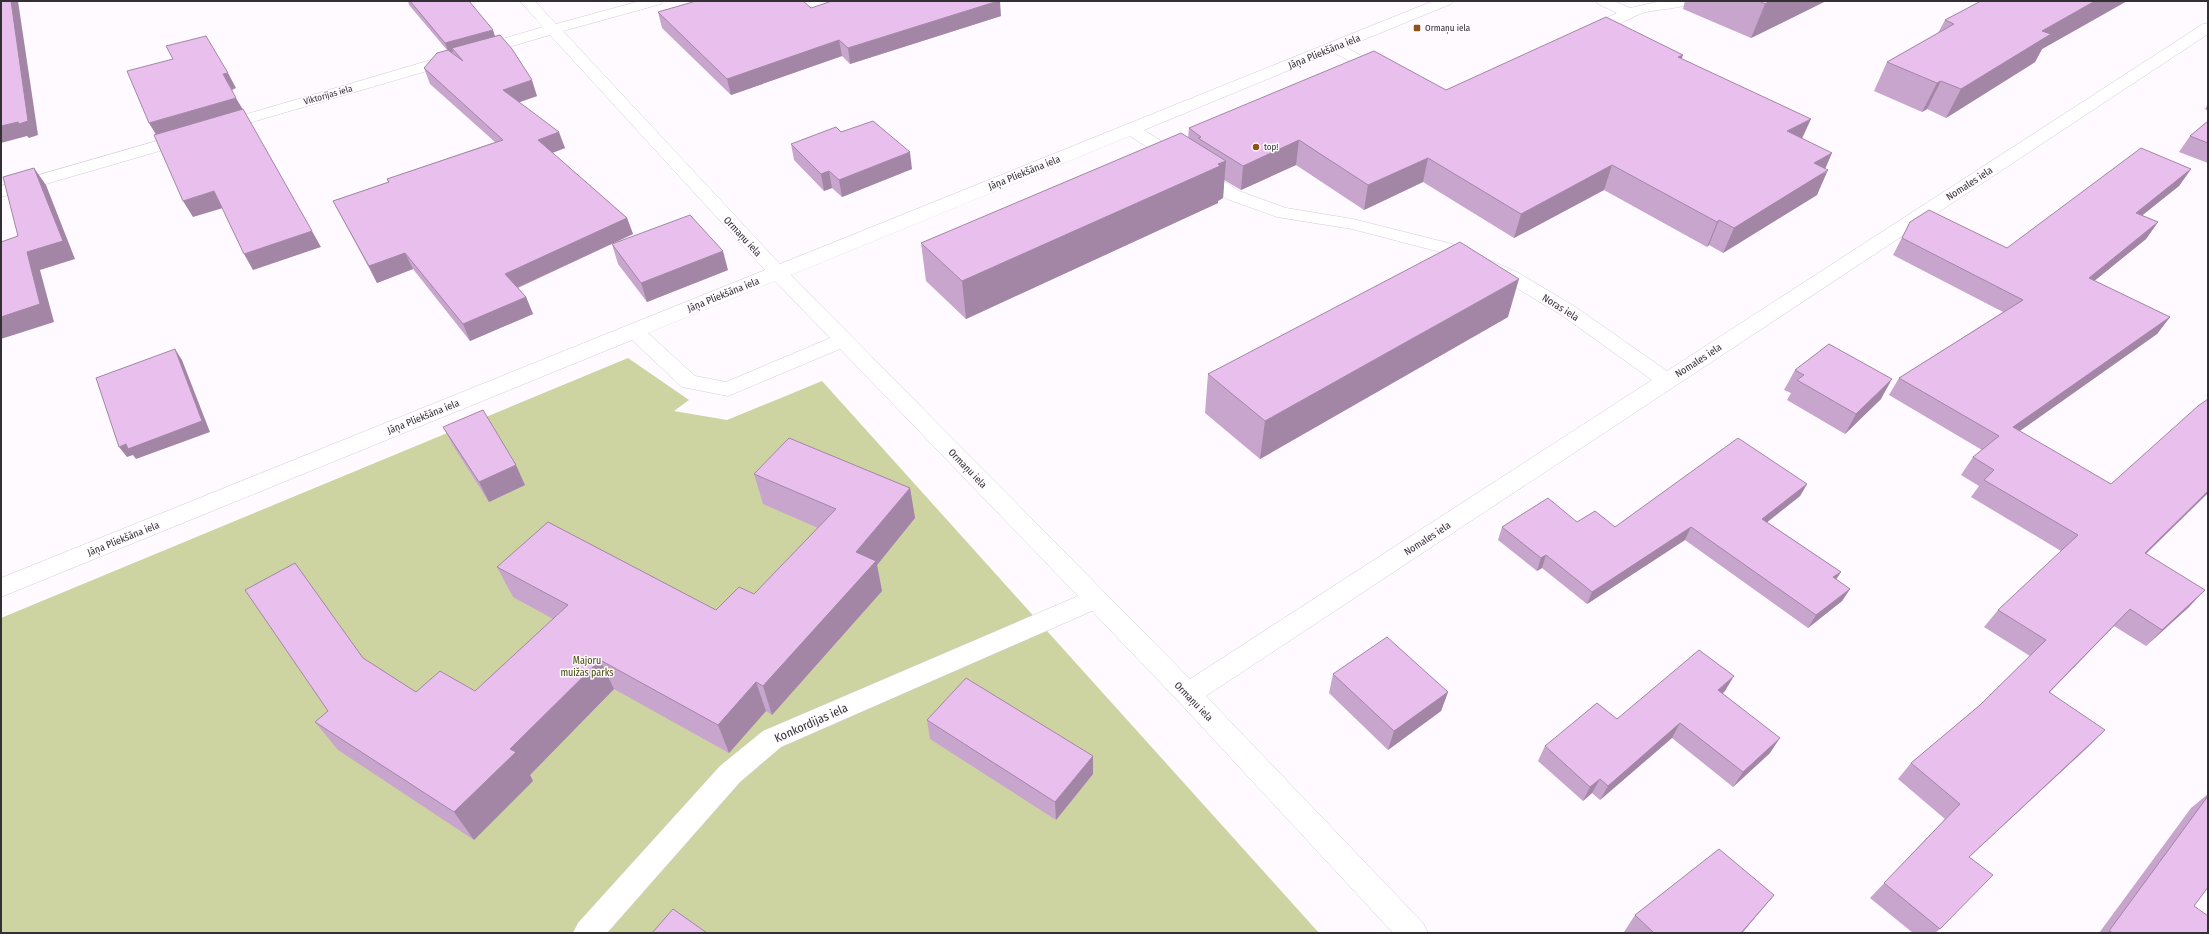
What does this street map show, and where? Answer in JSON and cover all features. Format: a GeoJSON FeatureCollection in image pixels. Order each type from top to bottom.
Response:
{"type":"FeatureCollection","features":[{"type":"Feature","properties":{"kind":"street","name":"Ormaņu iela"},"geometry":{"type":"LineString","coordinates":[[527,1],[777,272],[1188,694],[1413,933]]}},
{"type":"Feature","properties":{"kind":"street","name":"Viktorijas iela"},"geometry":{"type":"LineString","coordinates":[[1,192],[553,29],[656,1]]}},
{"type":"Feature","properties":{"kind":"street","name":"Jāņa Pliekšāna iela"},"geometry":{"type":"LineString","coordinates":[[1,588],[1446,1]]}},
{"type":"Feature","properties":{"kind":"street"},"geometry":{"type":"LineString","coordinates":[[1603,1],[1630,14]]}},
{"type":"Feature","properties":{"kind":"street"},"geometry":{"type":"LineString","coordinates":[[1572,39],[1640,9],[1686,1]]}},
{"type":"Feature","properties":{"kind":"street","name":"Nomales iela"},"geometry":{"type":"LineString","coordinates":[[1188,694],[2208,27]]}},
{"type":"Feature","properties":{"kind":"street"},"geometry":{"type":"LineString","coordinates":[[1334,46],[1398,82]]}},
{"type":"Feature","properties":{"kind":"street","name":"Noras iela"},"geometry":{"type":"LineString","coordinates":[[1131,129],[1233,195],[1283,213],[1353,224],[1446,248],[1510,276],[1567,310],[1667,381]]}},
{"type":"Feature","properties":{"kind":"street"},"geometry":{"type":"LineString","coordinates":[[634,331],[689,382],[728,389],[843,340]]}},
{"type":"Feature","properties":{"kind":"street","name":"Konkordijas iela"},"geometry":{"type":"LineString","coordinates":[[588,933],[730,774],[772,739],[1096,599]]}},
{"type":"Feature","properties":{"kind":"green space","name":"Majoru muižas parks"},"geometry":{"type":"Polygon","coordinates":[[[628,358],[689,400],[674,411],[727,420],[822,381],[1319,933],[1,933],[1,618],[628,358]]]}},
{"type":"Feature","properties":{"kind":"building"},"geometry":{"type":"Polygon","coordinates":[[[1,1],[11,1],[28,121],[19,124],[18,122],[1,126],[1,1]]]}},
{"type":"Feature","properties":{"kind":"building"},"geometry":{"type":"Polygon","coordinates":[[[410,1],[469,1],[493,30],[445,43],[410,1]]]}},
{"type":"Feature","properties":{"kind":"building"},"geometry":{"type":"Polygon","coordinates":[[[696,1],[803,1],[811,8],[832,1],[998,1],[848,48],[839,40],[727,79],[658,12],[696,1]]]}},
{"type":"Feature","properties":{"kind":"building"},"geometry":{"type":"Polygon","coordinates":[[[1759,1],[1770,1],[1765,4],[1759,1]]]}},
{"type":"Feature","properties":{"kind":"building"},"geometry":{"type":"Polygon","coordinates":[[[1981,1],[2095,1],[2042,31],[2051,34],[1961,89],[1941,81],[1937,83],[1887,62],[1954,24],[1945,20],[1981,1]]]}},
{"type":"Feature","properties":{"kind":"building"},"geometry":{"type":"Polygon","coordinates":[[[1606,17],[1683,55],[1678,57],[1811,119],[1787,131],[1832,153],[1814,163],[1828,170],[1734,228],[1719,220],[1717,222],[1612,165],[1521,214],[1428,158],[1368,185],[1299,140],[1243,166],[1198,138],[1201,137],[1189,128],[1374,51],[1446,90],[1606,17]]]}},
{"type":"Feature","properties":{"kind":"building"},"geometry":{"type":"Polygon","coordinates":[[[500,35],[512,49],[532,80],[503,90],[559,132],[538,140],[627,218],[505,274],[526,297],[463,324],[405,253],[369,266],[333,201],[389,182],[387,179],[503,140],[424,68],[437,53],[448,50],[463,61],[452,48],[500,35]]]}},
{"type":"Feature","properties":{"kind":"building"},"geometry":{"type":"Polygon","coordinates":[[[206,36],[228,73],[223,74],[236,98],[149,123],[127,71],[173,59],[166,46],[206,36]]]}},
{"type":"Feature","properties":{"kind":"building"},"geometry":{"type":"Polygon","coordinates":[[[243,109],[312,231],[244,254],[214,191],[183,201],[154,135],[243,109]]]}},
{"type":"Feature","properties":{"kind":"building"},"geometry":{"type":"Polygon","coordinates":[[[873,121],[910,152],[839,180],[829,171],[821,174],[791,144],[836,127],[841,132],[873,121]]]}},
{"type":"Feature","properties":{"kind":"building"},"geometry":{"type":"Polygon","coordinates":[[[2208,121],[2208,143],[2190,136],[2208,121]]]}},
{"type":"Feature","properties":{"kind":"building"},"geometry":{"type":"Polygon","coordinates":[[[1181,133],[1226,161],[1218,164],[1220,166],[962,281],[921,243],[1181,133]]]}},
{"type":"Feature","properties":{"kind":"building"},"geometry":{"type":"Polygon","coordinates":[[[2141,148],[2191,169],[2136,213],[2158,222],[2089,278],[2170,317],[2013,427],[2111,484],[2198,406],[2208,399],[2208,491],[2145,553],[2205,590],[2162,630],[2130,609],[2049,692],[2105,730],[1969,857],[1993,875],[1940,929],[1884,883],[1960,804],[1911,763],[1980,705],[2046,640],[1998,610],[2078,535],[1984,480],[1994,470],[1973,457],[1999,436],[1899,378],[2023,300],[1902,238],[1910,222],[1929,210],[2007,248],[2141,148]]]}},
{"type":"Feature","properties":{"kind":"building"},"geometry":{"type":"Polygon","coordinates":[[[34,168],[63,241],[27,252],[40,304],[1,317],[1,242],[18,236],[3,177],[34,168]]]}},
{"type":"Feature","properties":{"kind":"building"},"geometry":{"type":"Polygon","coordinates":[[[690,215],[723,251],[641,283],[612,244],[690,215]]]}},
{"type":"Feature","properties":{"kind":"building"},"geometry":{"type":"Polygon","coordinates":[[[1460,242],[1519,279],[1265,421],[1208,374],[1460,242]]]}},
{"type":"Feature","properties":{"kind":"building"},"geometry":{"type":"Polygon","coordinates":[[[1829,344],[1892,379],[1856,414],[1797,380],[1804,375],[1795,370],[1829,344]]]}},
{"type":"Feature","properties":{"kind":"building"},"geometry":{"type":"Polygon","coordinates":[[[175,349],[202,421],[128,449],[126,444],[119,447],[96,378],[175,349]]]}},
{"type":"Feature","properties":{"kind":"building"},"geometry":{"type":"Polygon","coordinates":[[[483,410],[516,465],[479,482],[443,427],[483,410]]]}},
{"type":"Feature","properties":{"kind":"building"},"geometry":{"type":"Polygon","coordinates":[[[789,438],[910,488],[856,552],[876,561],[763,686],[756,682],[718,725],[600,660],[510,749],[516,752],[454,812],[315,722],[328,711],[245,590],[295,563],[363,658],[416,692],[440,671],[475,691],[568,605],[497,567],[548,522],[716,610],[739,587],[754,594],[836,509],[754,474],[789,438]]]}},
{"type":"Feature","properties":{"kind":"building"},"geometry":{"type":"Polygon","coordinates":[[[1738,438],[1807,484],[1762,519],[1841,572],[1833,577],[1850,589],[1816,615],[1691,527],[1592,592],[1546,555],[1541,558],[1502,527],[1548,498],[1577,522],[1595,511],[1615,527],[1738,438]]]}},
{"type":"Feature","properties":{"kind":"building"},"geometry":{"type":"Polygon","coordinates":[[[1387,637],[1448,692],[1394,731],[1333,674],[1387,637]]]}},
{"type":"Feature","properties":{"kind":"building"},"geometry":{"type":"Polygon","coordinates":[[[1699,650],[1734,676],[1718,690],[1780,738],[1743,772],[1680,723],[1608,786],[1600,779],[1590,787],[1545,746],[1597,703],[1617,719],[1699,650]]]}},
{"type":"Feature","properties":{"kind":"building"},"geometry":{"type":"Polygon","coordinates":[[[966,678],[1093,756],[1055,802],[927,720],[966,678]]]}},
{"type":"Feature","properties":{"kind":"building"},"geometry":{"type":"Polygon","coordinates":[[[2208,796],[2208,887],[2194,906],[2208,916],[2208,933],[2113,933],[2109,931],[2208,796]]]}},
{"type":"Feature","properties":{"kind":"building"},"geometry":{"type":"Polygon","coordinates":[[[1719,849],[1774,895],[1741,933],[1654,933],[1635,915],[1719,849]]]}},
{"type":"Feature","properties":{"kind":"building"},"geometry":{"type":"Polygon","coordinates":[[[673,909],[707,933],[652,933],[673,909]]]}},
{"type":"Feature","properties":{"kind":"place","name":"Ormaņu iela"},"geometry":{"type":"Point","coordinates":[1417,28]}},
{"type":"Feature","properties":{"kind":"place","name":"top!"},"geometry":{"type":"Point","coordinates":[1256,147]}}]}
